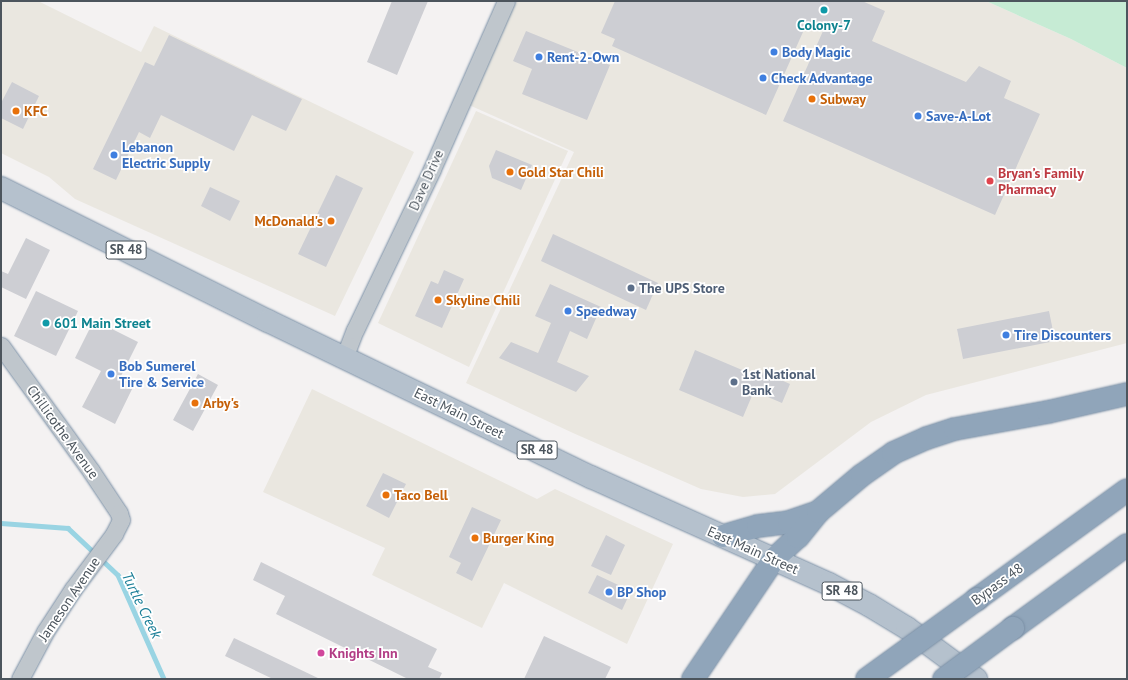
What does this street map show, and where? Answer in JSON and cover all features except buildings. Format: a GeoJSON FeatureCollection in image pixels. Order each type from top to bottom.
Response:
{"type":"FeatureCollection","features":[{"type":"Feature","properties":{"kind":"highway"},"geometry":{"type":"LineString","coordinates":[[693,679],[774,559],[798,537],[818,512],[862,475],[892,453],[926,438],[968,426],[1048,412],[1127,394]]}},
{"type":"Feature","properties":{"kind":"highway","name":"Bypass 48"},"geometry":{"type":"LineString","coordinates":[[867,679],[1127,490]]}},
{"type":"Feature","properties":{"kind":"highway"},"geometry":{"type":"LineString","coordinates":[[723,536],[758,526],[789,522],[818,512]]}},
{"type":"Feature","properties":{"kind":"highway"},"geometry":{"type":"LineString","coordinates":[[944,679],[1127,546]]}},
{"type":"Feature","properties":{"kind":"main road","name":"East Main Street"},"geometry":{"type":"LineString","coordinates":[[1,188],[344,358],[591,476],[774,559],[869,605],[907,628],[976,679]]}},
{"type":"Feature","properties":{"kind":"street","name":"Dave Drive"},"geometry":{"type":"LineString","coordinates":[[344,358],[355,330],[432,169],[506,1]]}},
{"type":"Feature","properties":{"kind":"street","name":"Chillicothe Avenue"},"geometry":{"type":"LineString","coordinates":[[1,346],[92,470],[119,513],[121,520]]}},
{"type":"Feature","properties":{"kind":"street","name":"Jameson Avenue"},"geometry":{"type":"LineString","coordinates":[[20,679],[45,632],[73,589],[114,534],[121,520]]}},
{"type":"Feature","properties":{"kind":"shaded area"},"geometry":{"type":"Polygon","coordinates":[[[1,1],[38,1],[141,52],[154,26],[414,152],[335,316],[75,199],[49,177],[1,153],[1,1]]]}},
{"type":"Feature","properties":{"kind":"shaded area"},"geometry":{"type":"Polygon","coordinates":[[[515,1],[986,1],[1071,39],[1127,68],[1127,343],[926,395],[871,422],[775,494],[743,497],[701,489],[573,433],[466,383],[574,152],[469,105],[515,1]]]}},
{"type":"Feature","properties":{"kind":"shaded area"},"geometry":{"type":"Polygon","coordinates":[[[476,111],[568,151],[469,367],[378,323],[476,111]]]}},
{"type":"Feature","properties":{"kind":"shaded area"},"geometry":{"type":"Polygon","coordinates":[[[312,389],[537,499],[555,489],[673,544],[627,644],[504,583],[482,628],[372,575],[385,548],[263,492],[312,389]]]}},
{"type":"Feature","properties":{"kind":"green space"},"geometry":{"type":"Polygon","coordinates":[[[986,1],[1127,1],[1127,68],[1071,39],[986,1]]]}},
{"type":"Feature","properties":{"kind":"waterway","name":"Turtle Creek"},"geometry":{"type":"LineString","coordinates":[[1,523],[68,528],[118,575],[164,679]]}},
{"type":"Feature","properties":{"kind":"place","name":"Colony-7"},"geometry":{"type":"Point","coordinates":[824,10]}},
{"type":"Feature","properties":{"kind":"place","name":"Body Magic"},"geometry":{"type":"Point","coordinates":[774,52]}},
{"type":"Feature","properties":{"kind":"place","name":"Rent-2-Own"},"geometry":{"type":"Point","coordinates":[539,57]}},
{"type":"Feature","properties":{"kind":"place","name":"Check Advantage"},"geometry":{"type":"Point","coordinates":[763,78]}},
{"type":"Feature","properties":{"kind":"place","name":"Subway"},"geometry":{"type":"Point","coordinates":[812,99]}},
{"type":"Feature","properties":{"kind":"place","name":"KFC"},"geometry":{"type":"Point","coordinates":[16,111]}},
{"type":"Feature","properties":{"kind":"place","name":"Save-A-Lot"},"geometry":{"type":"Point","coordinates":[918,116]}},
{"type":"Feature","properties":{"kind":"place","name":"Lebanon Electric Supply"},"geometry":{"type":"Point","coordinates":[114,155]}},
{"type":"Feature","properties":{"kind":"place","name":"Gold Star Chili"},"geometry":{"type":"Point","coordinates":[510,172]}},
{"type":"Feature","properties":{"kind":"place","name":"Bryan’s Family Pharmacy"},"geometry":{"type":"Point","coordinates":[990,181]}},
{"type":"Feature","properties":{"kind":"place","name":"McDonald's"},"geometry":{"type":"Point","coordinates":[331,221]}},
{"type":"Feature","properties":{"kind":"place","name":"The UPS Store"},"geometry":{"type":"Point","coordinates":[631,288]}},
{"type":"Feature","properties":{"kind":"place","name":"Skyline Chili"},"geometry":{"type":"Point","coordinates":[438,300]}},
{"type":"Feature","properties":{"kind":"place","name":"Speedway"},"geometry":{"type":"Point","coordinates":[568,311]}},
{"type":"Feature","properties":{"kind":"place","name":"601 Main Street"},"geometry":{"type":"Point","coordinates":[46,323]}},
{"type":"Feature","properties":{"kind":"place","name":"Tire Discounters"},"geometry":{"type":"Point","coordinates":[1006,335]}},
{"type":"Feature","properties":{"kind":"place","name":"Bob Sumerel Tire & Service"},"geometry":{"type":"Point","coordinates":[111,374]}},
{"type":"Feature","properties":{"kind":"place","name":"1st National Bank"},"geometry":{"type":"Point","coordinates":[734,382]}},
{"type":"Feature","properties":{"kind":"place","name":"Arby's"},"geometry":{"type":"Point","coordinates":[195,403]}},
{"type":"Feature","properties":{"kind":"place","name":"Taco Bell"},"geometry":{"type":"Point","coordinates":[386,495]}},
{"type":"Feature","properties":{"kind":"place","name":"Burger King"},"geometry":{"type":"Point","coordinates":[475,538]}},
{"type":"Feature","properties":{"kind":"place","name":"BP Shop"},"geometry":{"type":"Point","coordinates":[609,592]}},
{"type":"Feature","properties":{"kind":"place","name":"Knights Inn"},"geometry":{"type":"Point","coordinates":[321,653]}}]}
